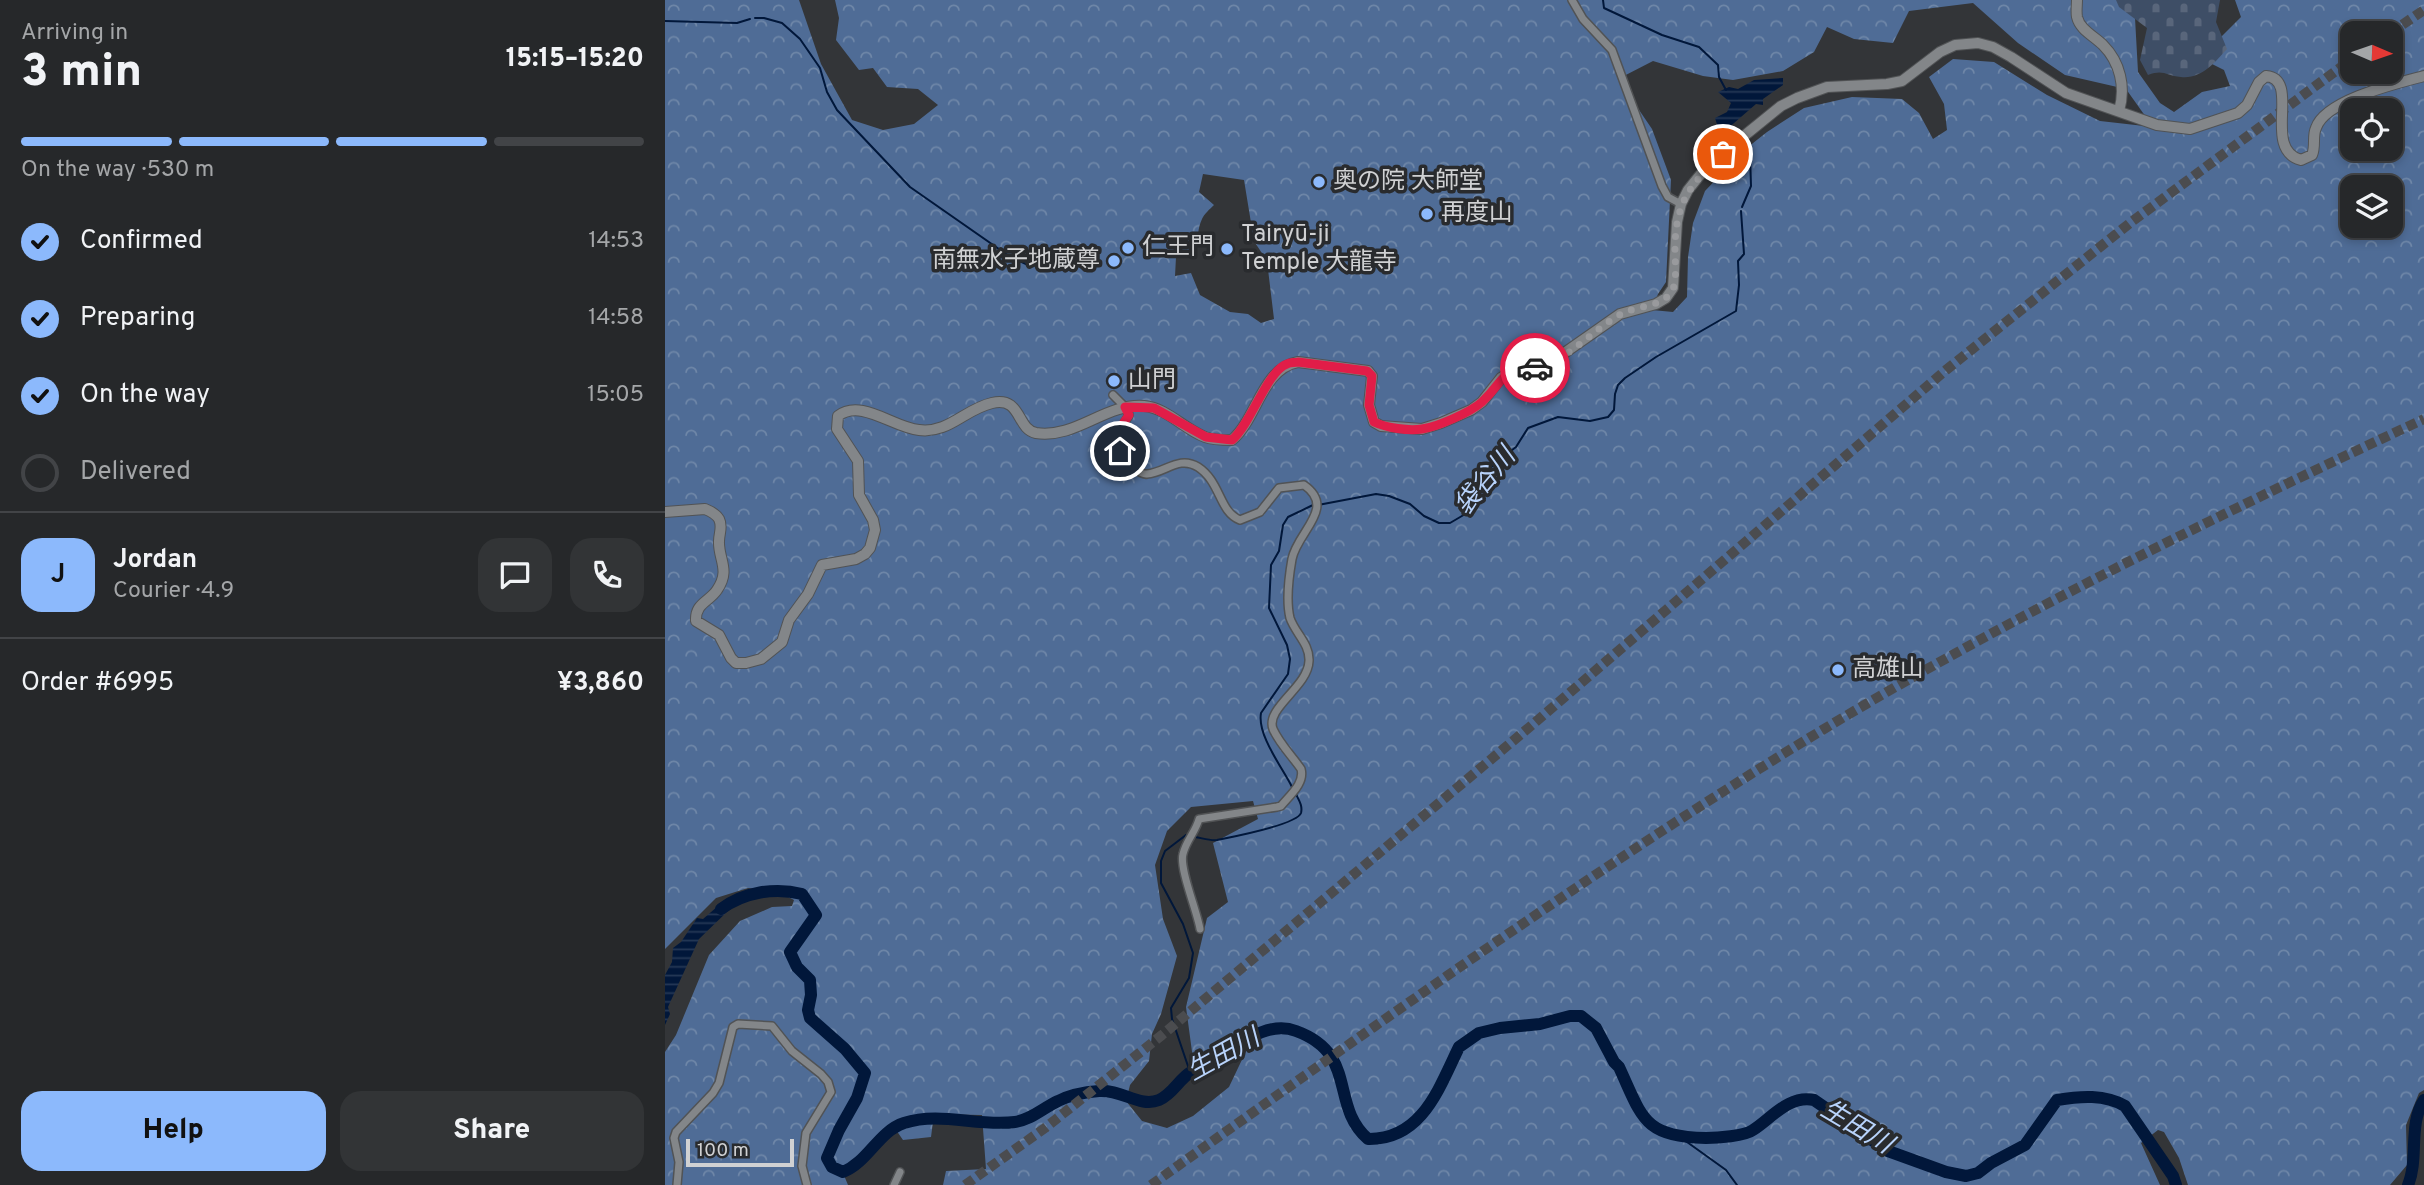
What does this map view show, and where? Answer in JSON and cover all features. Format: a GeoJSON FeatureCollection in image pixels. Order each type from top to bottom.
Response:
{"type":"FeatureCollection","features":[{"type":"Feature","properties":{"kind":"street"},"geometry":{"type":"LineString","coordinates":[[1571,0],[1583,19],[1612,50],[1662,186],[1668,197],[1681,204]]}},
{"type":"Feature","properties":{"kind":"street"},"geometry":{"type":"LineString","coordinates":[[2077,0],[2077,19],[2086,32],[2103,45],[2120,68],[2119,111]]}},
{"type":"Feature","properties":{"kind":"street"},"geometry":{"type":"LineString","coordinates":[[665,512],[705,509],[719,519],[722,527],[719,542],[724,571],[717,590],[695,613],[696,621],[719,635],[736,663],[746,663],[761,659],[782,642],[789,620],[808,594],[822,565],[856,559],[870,548],[875,530],[873,520],[859,495],[858,461],[837,429],[838,416],[844,411],[862,411],[902,426],[927,430],[940,429],[990,403],[1005,402],[1010,404],[1029,430],[1035,433],[1062,433],[1125,407],[1154,408],[1206,437],[1232,440],[1241,432],[1275,373],[1286,364],[1298,362],[1367,371],[1372,376],[1369,405],[1374,422],[1381,426],[1422,429],[1471,410],[1482,402],[1507,374],[1549,363],[1620,314],[1656,304],[1666,298],[1673,288],[1677,222],[1681,204],[1700,175],[1781,106],[1826,87],[1902,81],[1940,52],[1966,42],[1993,47],[2066,93],[2157,125],[2174,128],[2202,126],[2238,113],[2246,105],[2259,82],[2266,76],[2274,77],[2279,80],[2283,89],[2282,137],[2289,153],[2301,160],[2309,159],[2312,155],[2315,148],[2315,129],[2319,121],[2336,108],[2368,92],[2424,76]]}},
{"type":"Feature","properties":{"kind":"street"},"geometry":{"type":"LineString","coordinates":[[1113,395],[1129,415],[1120,428],[1118,442],[1124,459],[1140,472],[1147,474],[1179,462],[1196,466],[1214,482],[1224,507],[1232,517],[1240,520],[1260,512],[1279,488],[1304,485],[1316,498],[1317,511],[1314,519],[1294,549],[1289,593],[1290,617],[1308,651],[1307,673],[1271,720],[1274,730],[1303,774],[1297,787],[1281,806],[1199,819],[1186,846],[1182,865],[1200,929]]}},
{"type":"Feature","properties":{"kind":"street"},"geometry":{"type":"LineString","coordinates":[[677,1185],[679,1162],[674,1138],[676,1132],[719,1083],[733,1027],[738,1024],[772,1026],[792,1051],[828,1082],[831,1092],[806,1133],[802,1166],[807,1185]]}},
{"type":"Feature","properties":{"kind":"street"},"geometry":{"type":"LineString","coordinates":[[894,1185],[900,1172]]}},
{"type":"Feature","properties":{"kind":"green space"},"geometry":{"type":"Polygon","coordinates":[[[665,0],[799,0],[821,64],[852,120],[883,130],[914,124],[938,105],[918,89],[887,87],[873,68],[859,70],[836,40],[839,18],[835,0],[2134,0],[2138,72],[2160,103],[2174,112],[2202,92],[2230,86],[2224,70],[2200,58],[2241,17],[2235,0],[2424,0],[2424,1090],[2419,1093],[2406,1125],[2407,1165],[2390,1185],[2188,1185],[2179,1158],[2164,1132],[2158,1130],[2141,1143],[2160,1185],[943,1185],[946,1171],[986,1169],[982,1115],[934,1114],[931,1137],[903,1140],[894,1127],[843,1173],[848,1185],[665,1185],[665,1052],[676,1035],[709,955],[740,921],[772,907],[792,906],[794,900],[777,891],[748,888],[716,898],[665,949],[665,0]],[[1973,3],[1909,11],[1893,43],[1854,39],[1827,27],[1814,52],[1783,71],[1733,80],[1703,76],[1653,61],[1618,79],[1652,129],[1671,180],[1666,282],[1652,310],[1673,312],[1687,297],[1688,257],[1693,223],[1705,191],[1743,151],[1804,108],[1852,97],[1902,99],[1919,113],[1933,139],[1947,130],[1944,104],[1929,77],[1953,59],[1994,62],[2047,95],[2100,121],[2153,127],[2126,89],[2065,75],[2018,43],[1973,3]],[[1203,174],[1199,192],[1214,205],[1202,219],[1196,248],[1186,255],[1176,257],[1175,276],[1191,273],[1200,295],[1230,312],[1248,314],[1261,323],[1274,319],[1267,261],[1254,241],[1244,180],[1203,174]],[[1253,801],[1191,807],[1167,831],[1155,865],[1163,919],[1177,956],[1161,1014],[1152,1034],[1149,1061],[1130,1085],[1126,1101],[1142,1121],[1167,1128],[1193,1116],[1229,1087],[1248,1047],[1270,1032],[1247,1028],[1193,1059],[1186,1007],[1207,918],[1228,902],[1213,843],[1258,819],[1253,801]]]}},
{"type":"Feature","properties":{"kind":"green space"},"geometry":{"type":"Polygon","coordinates":[[[2116,0],[2220,0],[2216,22],[2227,49],[2207,69],[2195,75],[2148,75],[2140,60],[2147,28],[2119,7],[2116,0]]]}},
{"type":"Feature","properties":{"kind":"shaded area"},"geometry":{"type":"Polygon","coordinates":[[[1783,78],[1783,85],[1763,99],[1763,105],[1756,104],[1726,130],[1719,131],[1715,118],[1727,112],[1731,103],[1718,92],[1729,87],[1738,89],[1754,80],[1783,78]]]}},
{"type":"Feature","properties":{"kind":"shaded area"},"geometry":{"type":"Polygon","coordinates":[[[726,899],[734,899],[730,909],[699,939],[668,1007],[670,1014],[665,1025],[665,975],[672,962],[673,948],[681,942],[697,918],[703,919],[726,899]]]}},
{"type":"Feature","properties":{"kind":"waterway"},"geometry":{"type":"LineString","coordinates":[[1603,0],[1604,8],[1662,35],[1699,47],[1718,65],[1719,77],[1726,90]]}},
{"type":"Feature","properties":{"kind":"waterway"},"geometry":{"type":"LineString","coordinates":[[755,18],[782,23],[800,39],[820,68],[827,92],[837,110],[910,187],[1009,256],[1028,265]]}},
{"type":"Feature","properties":{"kind":"waterway"},"geometry":{"type":"LineString","coordinates":[[665,21],[737,23],[750,19]]}},
{"type":"Feature","properties":{"kind":"waterway"},"geometry":{"type":"LineString","coordinates":[[1723,130],[1729,139]]}},
{"type":"Feature","properties":{"kind":"waterway"},"geometry":{"type":"LineString","coordinates":[[1737,149],[1750,155],[1751,186],[1742,207]]}},
{"type":"Feature","properties":{"kind":"waterway","name":"袋谷川"},"geometry":{"type":"LineString","coordinates":[[1318,505],[1376,494],[1410,504],[1424,516],[1439,523],[1450,523],[1467,513],[1474,493],[1486,474],[1516,447],[1528,428],[1558,417],[1590,421],[1608,417],[1614,410],[1618,385],[1625,378],[1736,311],[1738,261],[1744,254],[1741,211]]}},
{"type":"Feature","properties":{"kind":"waterway","name":"袋谷川"},"geometry":{"type":"LineString","coordinates":[[1292,787],[1266,741],[1261,722],[1261,713],[1288,674],[1290,659],[1287,645],[1269,608],[1271,565],[1279,551],[1283,525],[1288,517],[1313,505]]}},
{"type":"Feature","properties":{"kind":"waterway","name":"袋谷川"},"geometry":{"type":"LineString","coordinates":[[1195,837],[1217,840],[1288,822],[1301,813],[1301,805],[1295,792]]}},
{"type":"Feature","properties":{"kind":"waterway","name":"袋谷川"},"geometry":{"type":"LineString","coordinates":[[1190,836],[1186,835],[1165,851],[1161,861],[1161,883],[1183,924],[1193,953],[1189,978],[1171,1008],[1172,1019],[1190,1072]]}},
{"type":"Feature","properties":{"kind":"waterway","name":"生田川"},"geometry":{"type":"LineString","coordinates":[[721,909],[740,898],[760,892],[781,891],[802,894],[816,915],[790,952],[797,967],[810,980],[810,1018],[845,1049],[865,1073],[857,1098],[827,1158],[832,1167],[843,1172],[860,1161],[887,1133],[904,1123],[931,1118],[987,1123],[1015,1122],[1067,1097],[1099,1091],[1145,1102],[1159,1100],[1193,1071],[1251,1037],[1284,1028],[1316,1041],[1328,1053],[1336,1066],[1349,1111],[1356,1126],[1368,1139],[1387,1137],[1402,1131],[1426,1109],[1459,1047],[1479,1033],[1581,1016],[1596,1028],[1619,1067],[1640,1112],[1657,1128],[1669,1133],[1706,1138],[1744,1134],[1788,1104],[1805,1099],[1814,1100],[1888,1151],[1946,1172],[1966,1176],[1978,1173],[2025,1145],[2057,1100],[2101,1098],[2125,1106],[2173,1176],[2176,1185]]}},
{"type":"Feature","properties":{"kind":"waterway","name":"生田川"},"geometry":{"type":"LineString","coordinates":[[2408,1185],[2413,1164],[2416,1120],[2424,1100]]}},
{"type":"Feature","properties":{"kind":"waterway"},"geometry":{"type":"LineString","coordinates":[[1680,1137],[1726,1170],[1737,1185]]}},
{"type":"Feature","properties":{"kind":"tunnel"},"geometry":{"type":"LineString","coordinates":[[2403,24],[2424,10]]}},
{"type":"Feature","properties":{"kind":"tunnel"},"geometry":{"type":"LineString","coordinates":[[965,1185],[1045,1128],[1162,1035],[1532,725],[1946,370],[2130,223],[2340,68]]}},
{"type":"Feature","properties":{"kind":"tunnel"},"geometry":{"type":"LineString","coordinates":[[1151,1185],[1382,1021],[1616,861],[1853,712],[2094,579],[2258,497],[2424,419]]}},
{"type":"Feature","properties":{"kind":"way so far"},"geometry":{"type":"LineString","coordinates":[[1535,368],[1562,356],[1620,314],[1656,304],[1666,298],[1673,288],[1675,276],[1675,244],[1681,204],[1700,175],[1723,154]]}},
{"type":"Feature","properties":{"kind":"place","name":"奥の院 大師堂"},"geometry":{"type":"Point","coordinates":[1319,182]}},
{"type":"Feature","properties":{"kind":"place","name":"再度山"},"geometry":{"type":"Point","coordinates":[1427,214]}},
{"type":"Feature","properties":{"kind":"place","name":"仁王門"},"geometry":{"type":"Point","coordinates":[1128,248]}},
{"type":"Feature","properties":{"kind":"place","name":"Tairyū-ji Temple 大龍寺"},"geometry":{"type":"Point","coordinates":[1227,249]}},
{"type":"Feature","properties":{"kind":"place","name":"南無水子地蔵尊"},"geometry":{"type":"Point","coordinates":[1114,261]}},
{"type":"Feature","properties":{"kind":"place","name":"山門"},"geometry":{"type":"Point","coordinates":[1114,381]}},
{"type":"Feature","properties":{"kind":"place","name":"高雄山"},"geometry":{"type":"Point","coordinates":[1838,670]}},
{"type":"Feature","properties":{"kind":"route"},"geometry":{"type":"LineString","coordinates":[[1120,451],[1120,428],[1129,415],[1125,407],[1154,408],[1206,437],[1232,440],[1247,423],[1275,373],[1286,364],[1298,362],[1367,371],[1372,376],[1369,405],[1374,422],[1381,426],[1406,429],[1422,429],[1471,410],[1482,402],[1507,374],[1535,368]]}}]}
